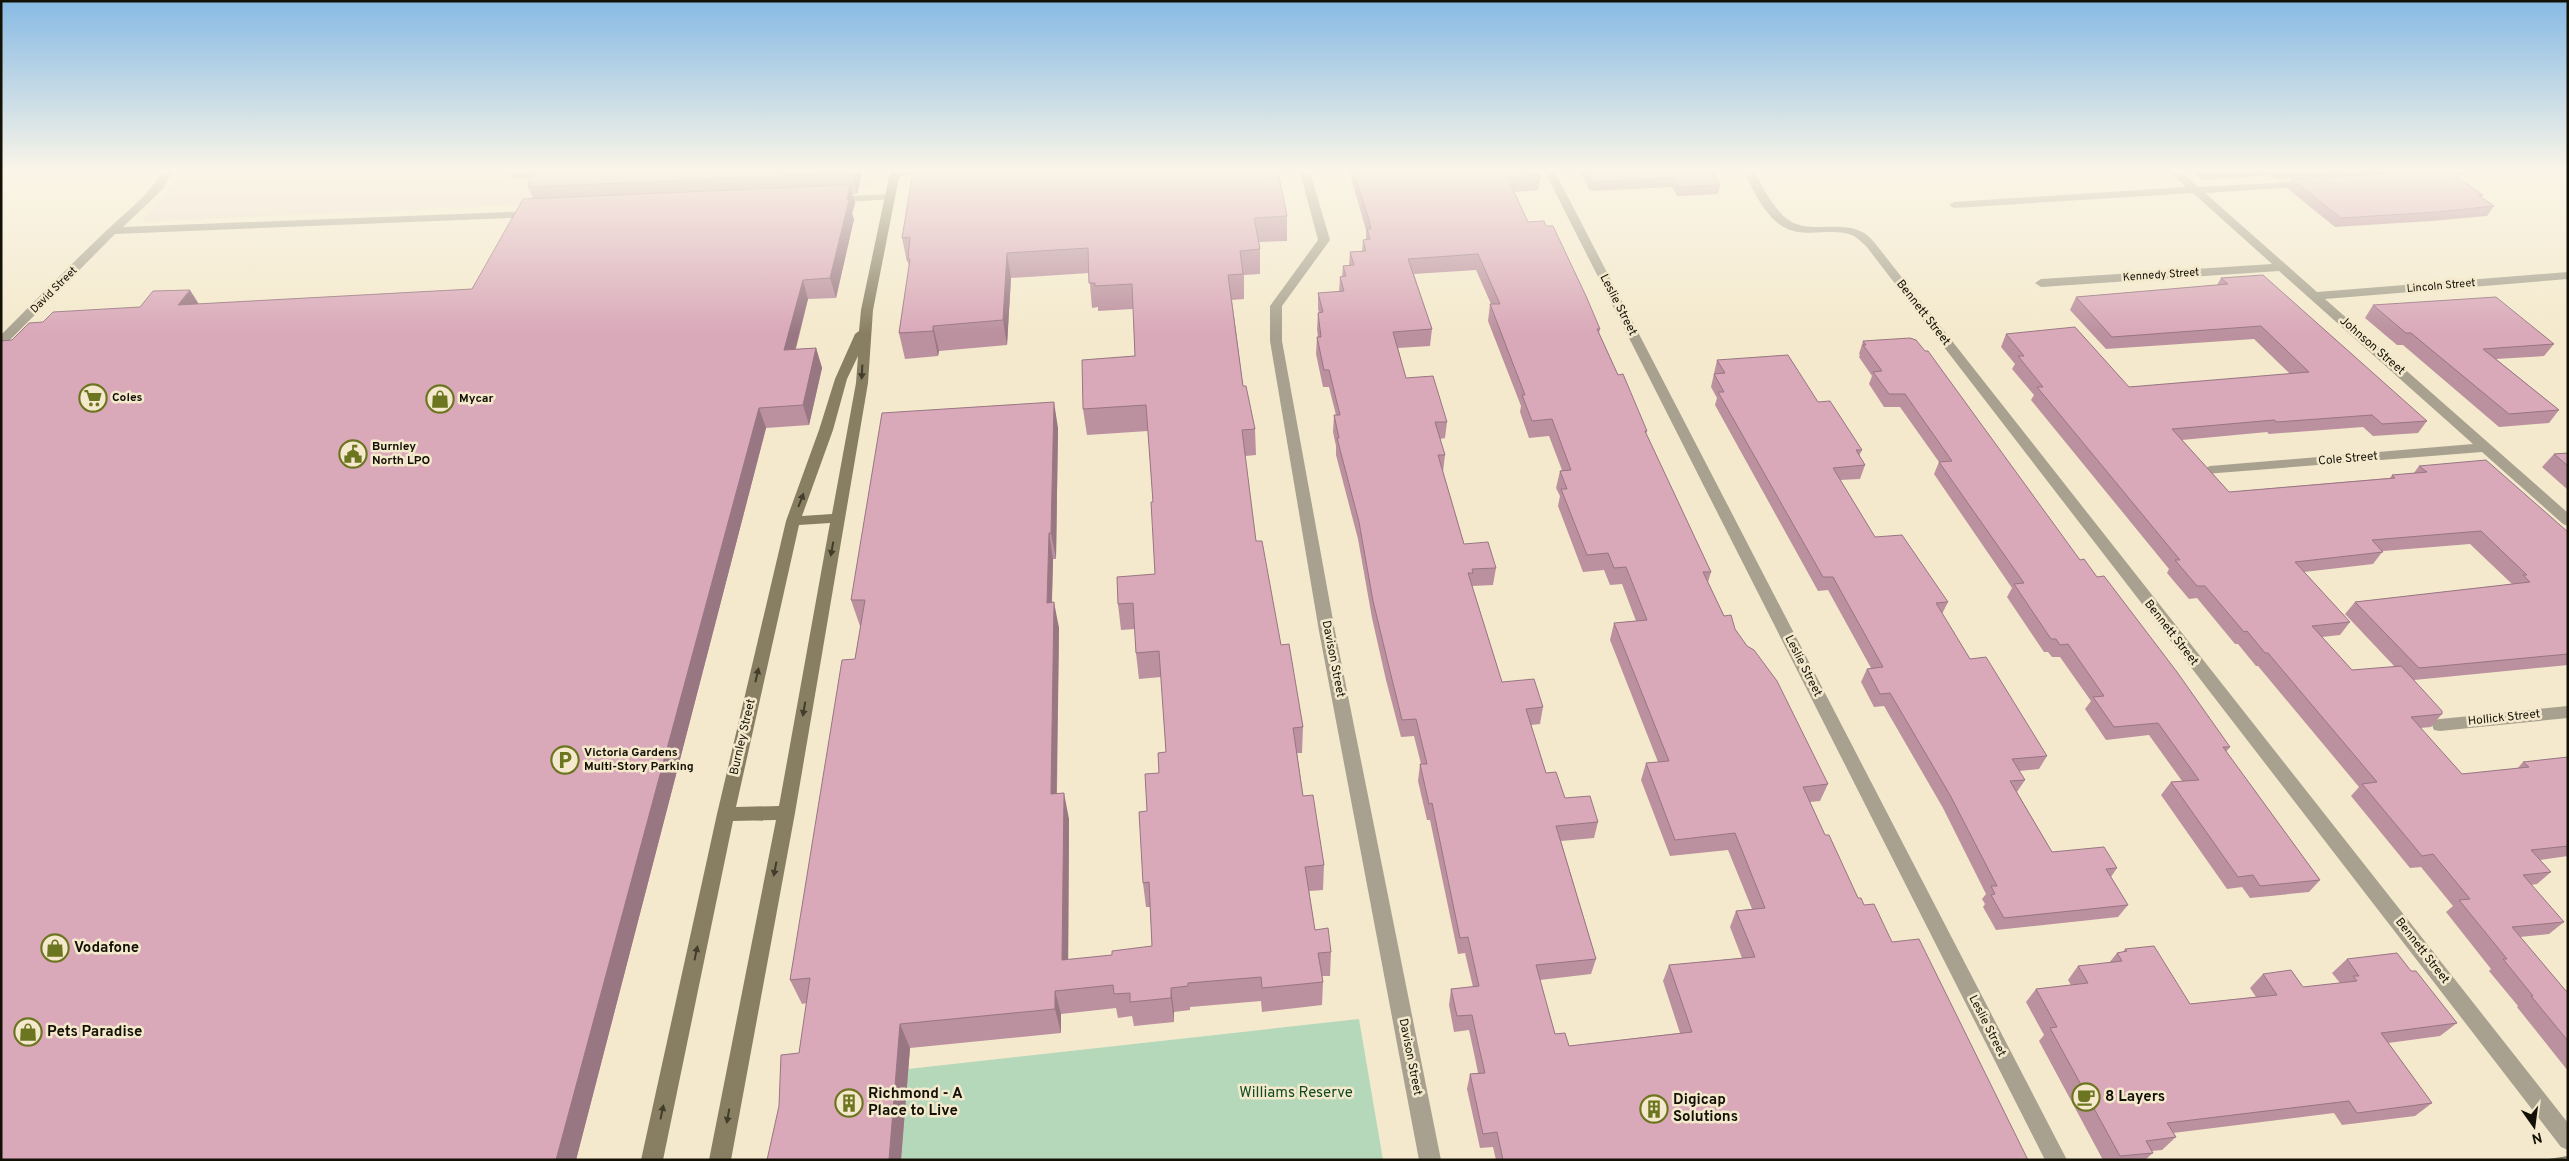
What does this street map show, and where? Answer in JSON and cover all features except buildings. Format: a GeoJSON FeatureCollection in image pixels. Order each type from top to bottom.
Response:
{"type":"FeatureCollection","features":[{"type":"Feature","properties":{"kind":"main road","name":"Burnley Street"},"geometry":{"type":"LineString","coordinates":[[720,1160],[786,813],[862,383],[865,323],[883,226]]}},
{"type":"Feature","properties":{"kind":"main road","name":"Burnley Street"},"geometry":{"type":"LineString","coordinates":[[652,1160],[726,814],[793,521],[826,430],[841,379],[865,323]]}},
{"type":"Feature","properties":{"kind":"main road"},"geometry":{"type":"LineString","coordinates":[[793,521],[837,518]]}},
{"type":"Feature","properties":{"kind":"main road"},"geometry":{"type":"LineString","coordinates":[[726,814],[786,813]]}},
{"type":"Feature","properties":{"kind":"street","name":"David Street"},"geometry":{"type":"LineString","coordinates":[[1,342],[117,226]]}},
{"type":"Feature","properties":{"kind":"street"},"geometry":{"type":"LineString","coordinates":[[112,231],[235,226]]}},
{"type":"Feature","properties":{"kind":"street","name":"Davison Street"},"geometry":{"type":"LineString","coordinates":[[1320,226],[1324,240],[1276,306],[1276,341],[1329,640],[1430,1160]]}},
{"type":"Feature","properties":{"kind":"street","name":"Leslie Street"},"geometry":{"type":"LineString","coordinates":[[1578,226],[2056,1160]]}},
{"type":"Feature","properties":{"kind":"street","name":"Bennett Street"},"geometry":{"type":"LineString","coordinates":[[1794,226],[1801,229],[1842,231],[1858,234],[1870,244],[2568,1140]]}},
{"type":"Feature","properties":{"kind":"street","name":"Johnson Street"},"geometry":{"type":"LineString","coordinates":[[2235,226],[2568,521]]}},
{"type":"Feature","properties":{"kind":"street","name":"Kennedy Street"},"geometry":{"type":"LineString","coordinates":[[2041,283],[2281,267]]}},
{"type":"Feature","properties":{"kind":"street","name":"Lincoln Street"},"geometry":{"type":"LineString","coordinates":[[2314,296],[2568,275]]}},
{"type":"Feature","properties":{"kind":"street","name":"Cole Street"},"geometry":{"type":"LineString","coordinates":[[2210,471],[2487,448]]}},
{"type":"Feature","properties":{"kind":"street","name":"Hollick Street"},"geometry":{"type":"LineString","coordinates":[[2440,725],[2568,712]]}},
{"type":"Feature","properties":{"kind":"green space","name":"Williams Reserve"},"geometry":{"type":"Polygon","coordinates":[[[1359,1019],[1383,1160],[901,1160],[908,1069],[1359,1019]]]}},
{"type":"Feature","properties":{"kind":"tram line"},"geometry":{"type":"LineString","coordinates":[[2549,1160],[2568,1157]]}},
{"type":"Feature","properties":{"kind":"place","name":"Coles"},"geometry":{"type":"Point","coordinates":[93,398]}},
{"type":"Feature","properties":{"kind":"place","name":"Mycar"},"geometry":{"type":"Point","coordinates":[440,399]}},
{"type":"Feature","properties":{"kind":"place","name":"Burnley North LPO"},"geometry":{"type":"Point","coordinates":[353,454]}},
{"type":"Feature","properties":{"kind":"place","name":"Victoria Gardens Multi-Story Parking"},"geometry":{"type":"Point","coordinates":[565,760]}},
{"type":"Feature","properties":{"kind":"place","name":"Vodafone"},"geometry":{"type":"Point","coordinates":[55,948]}},
{"type":"Feature","properties":{"kind":"place","name":"Pets Paradise"},"geometry":{"type":"Point","coordinates":[28,1032]}},
{"type":"Feature","properties":{"kind":"place","name":"8 Layers"},"geometry":{"type":"Point","coordinates":[2086,1097]}},
{"type":"Feature","properties":{"kind":"place","name":"Richmond - A Place to Live"},"geometry":{"type":"Point","coordinates":[849,1103]}},
{"type":"Feature","properties":{"kind":"place","name":"Digicap Solutions"},"geometry":{"type":"Point","coordinates":[1654,1109]}}]}
